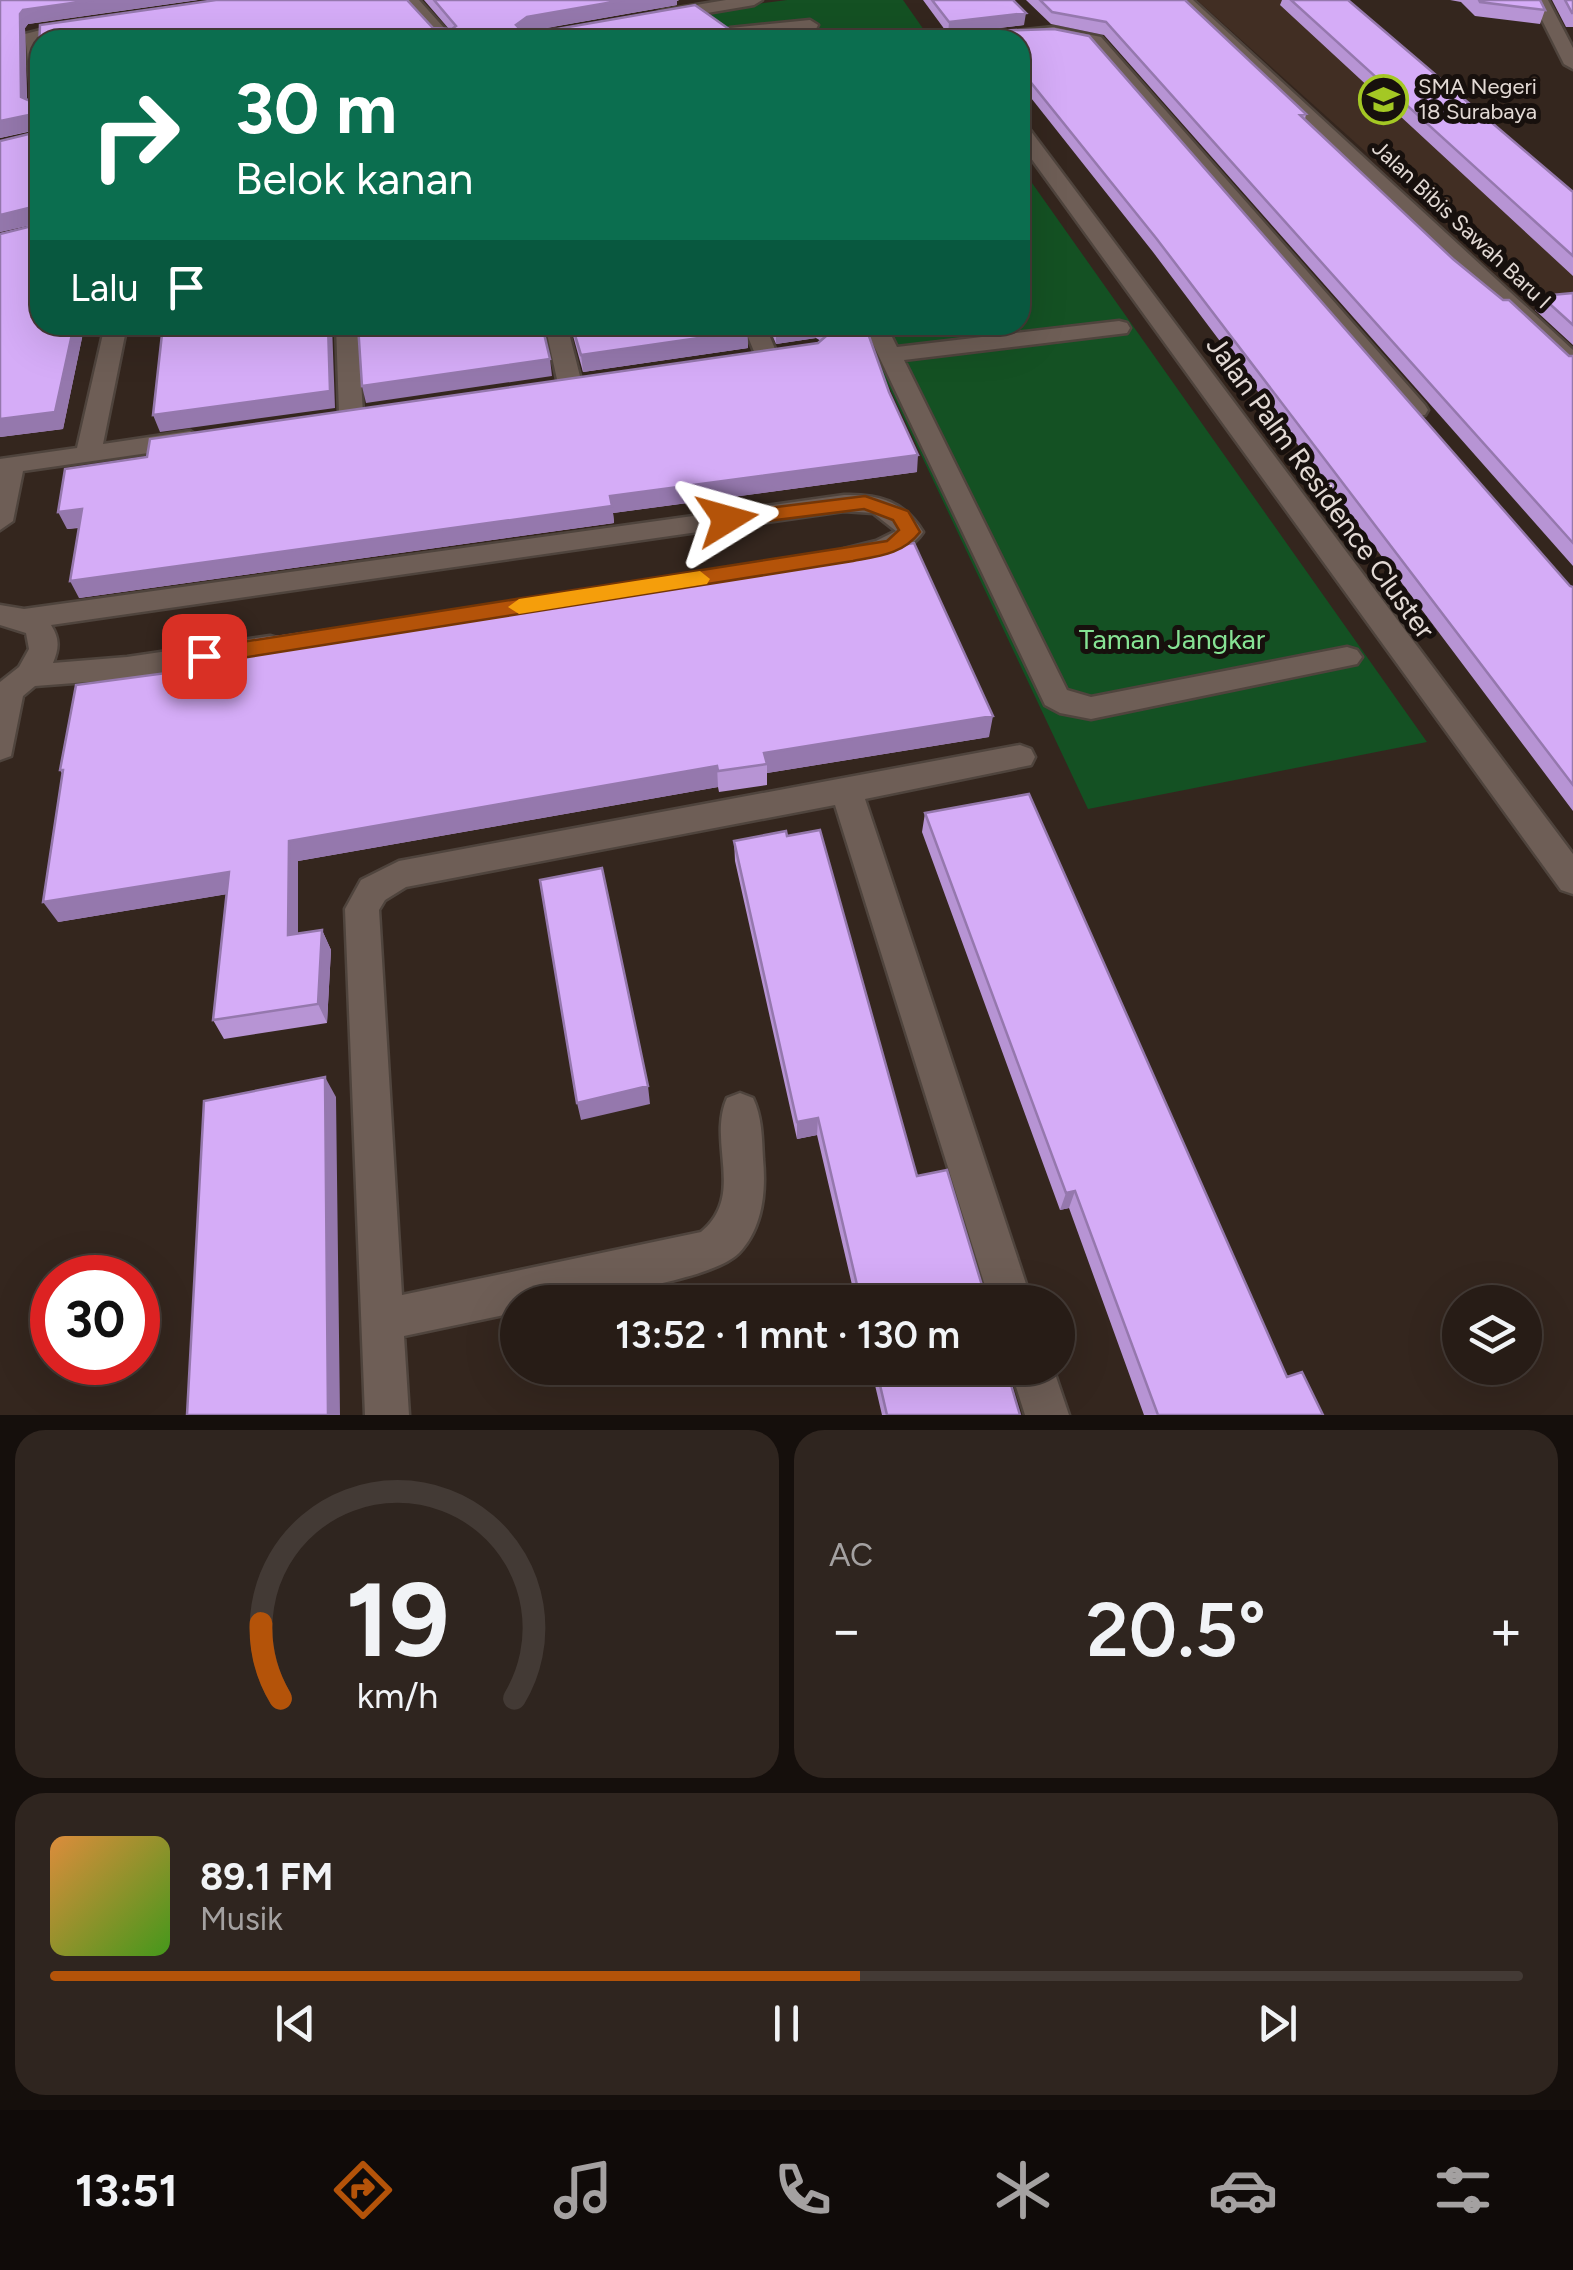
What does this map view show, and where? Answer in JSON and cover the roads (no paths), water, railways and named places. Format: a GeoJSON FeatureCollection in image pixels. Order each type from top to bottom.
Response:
{"type":"FeatureCollection","features":[{"type":"Feature","properties":{"kind":"street"},"geometry":{"type":"LineString","coordinates":[[410,0],[438,30]]}},
{"type":"Feature","properties":{"kind":"street"},"geometry":{"type":"LineString","coordinates":[[640,20],[754,0]]}},
{"type":"Feature","properties":{"kind":"street","name":"Jalan Bibis Sawah Baru I"},"geometry":{"type":"LineString","coordinates":[[1184,0],[1573,362]]}},
{"type":"Feature","properties":{"kind":"street"},"geometry":{"type":"LineString","coordinates":[[1540,0],[1573,64]]}},
{"type":"Feature","properties":{"kind":"street"},"geometry":{"type":"LineString","coordinates":[[714,6],[728,30]]}},
{"type":"Feature","properties":{"kind":"street"},"geometry":{"type":"LineString","coordinates":[[1024,11],[1045,32]]}},
{"type":"Feature","properties":{"kind":"street"},"geometry":{"type":"LineString","coordinates":[[55,30],[94,23]]}},
{"type":"Feature","properties":{"kind":"street"},"geometry":{"type":"LineString","coordinates":[[778,30],[810,25]]}},
{"type":"Feature","properties":{"kind":"street"},"geometry":{"type":"LineString","coordinates":[[1030,34],[1081,34],[1094,41],[1431,427]]}},
{"type":"Feature","properties":{"kind":"street","name":"Jalan Palm Residence Cluster"},"geometry":{"type":"LineString","coordinates":[[1030,144],[1573,880]]}},
{"type":"Feature","properties":{"kind":"street"},"geometry":{"type":"LineString","coordinates":[[890,356],[1118,328]]}},
{"type":"Feature","properties":{"kind":"street"},"geometry":{"type":"LineString","coordinates":[[88,454],[114,335]]}},
{"type":"Feature","properties":{"kind":"street"},"geometry":{"type":"LineString","coordinates":[[348,335],[351,415]]}},
{"type":"Feature","properties":{"kind":"street"},"geometry":{"type":"LineString","coordinates":[[558,335],[570,384]]}},
{"type":"Feature","properties":{"kind":"street"},"geometry":{"type":"LineString","coordinates":[[757,335],[765,357]]}},
{"type":"Feature","properties":{"kind":"street"},"geometry":{"type":"LineString","coordinates":[[880,335],[1049,689],[1063,701],[1091,708],[1347,657]]}},
{"type":"Feature","properties":{"kind":"street"},"geometry":{"type":"LineString","coordinates":[[0,522],[6,466],[220,434]]}},
{"type":"Feature","properties":{"kind":"street"},"geometry":{"type":"LineString","coordinates":[[12,617],[844,502],[888,508],[901,516],[910,532],[893,546],[834,558]]}},
{"type":"Feature","properties":{"kind":"street"},"geometry":{"type":"LineString","coordinates":[[0,748],[13,687],[42,658],[46,642],[40,628],[12,617]]}},
{"type":"Feature","properties":{"kind":"street"},"geometry":{"type":"LineString","coordinates":[[13,687],[304,640]]}},
{"type":"Feature","properties":{"kind":"street"},"geometry":{"type":"LineString","coordinates":[[386,1415],[362,910],[372,890],[400,875],[1020,757]]}},
{"type":"Feature","properties":{"kind":"street"},"geometry":{"type":"LineString","coordinates":[[846,789],[1006,1285]]}},
{"type":"Feature","properties":{"kind":"street"},"geometry":{"type":"LineString","coordinates":[[382,1320],[710,1250],[733,1233],[744,1209],[740,1111]]}},
{"type":"Feature","properties":{"kind":"street"},"geometry":{"type":"LineString","coordinates":[[1037,1385],[1047,1415]]}},
{"type":"Feature","properties":{"kind":"place","name":"SMA Negeri 18 Surabaya"},"geometry":{"type":"Point","coordinates":[1383,99]}},
{"type":"Feature","properties":{"kind":"park label","name":"Taman Jangkar"},"geometry":{"type":"Point","coordinates":[1172,639]}}]}
